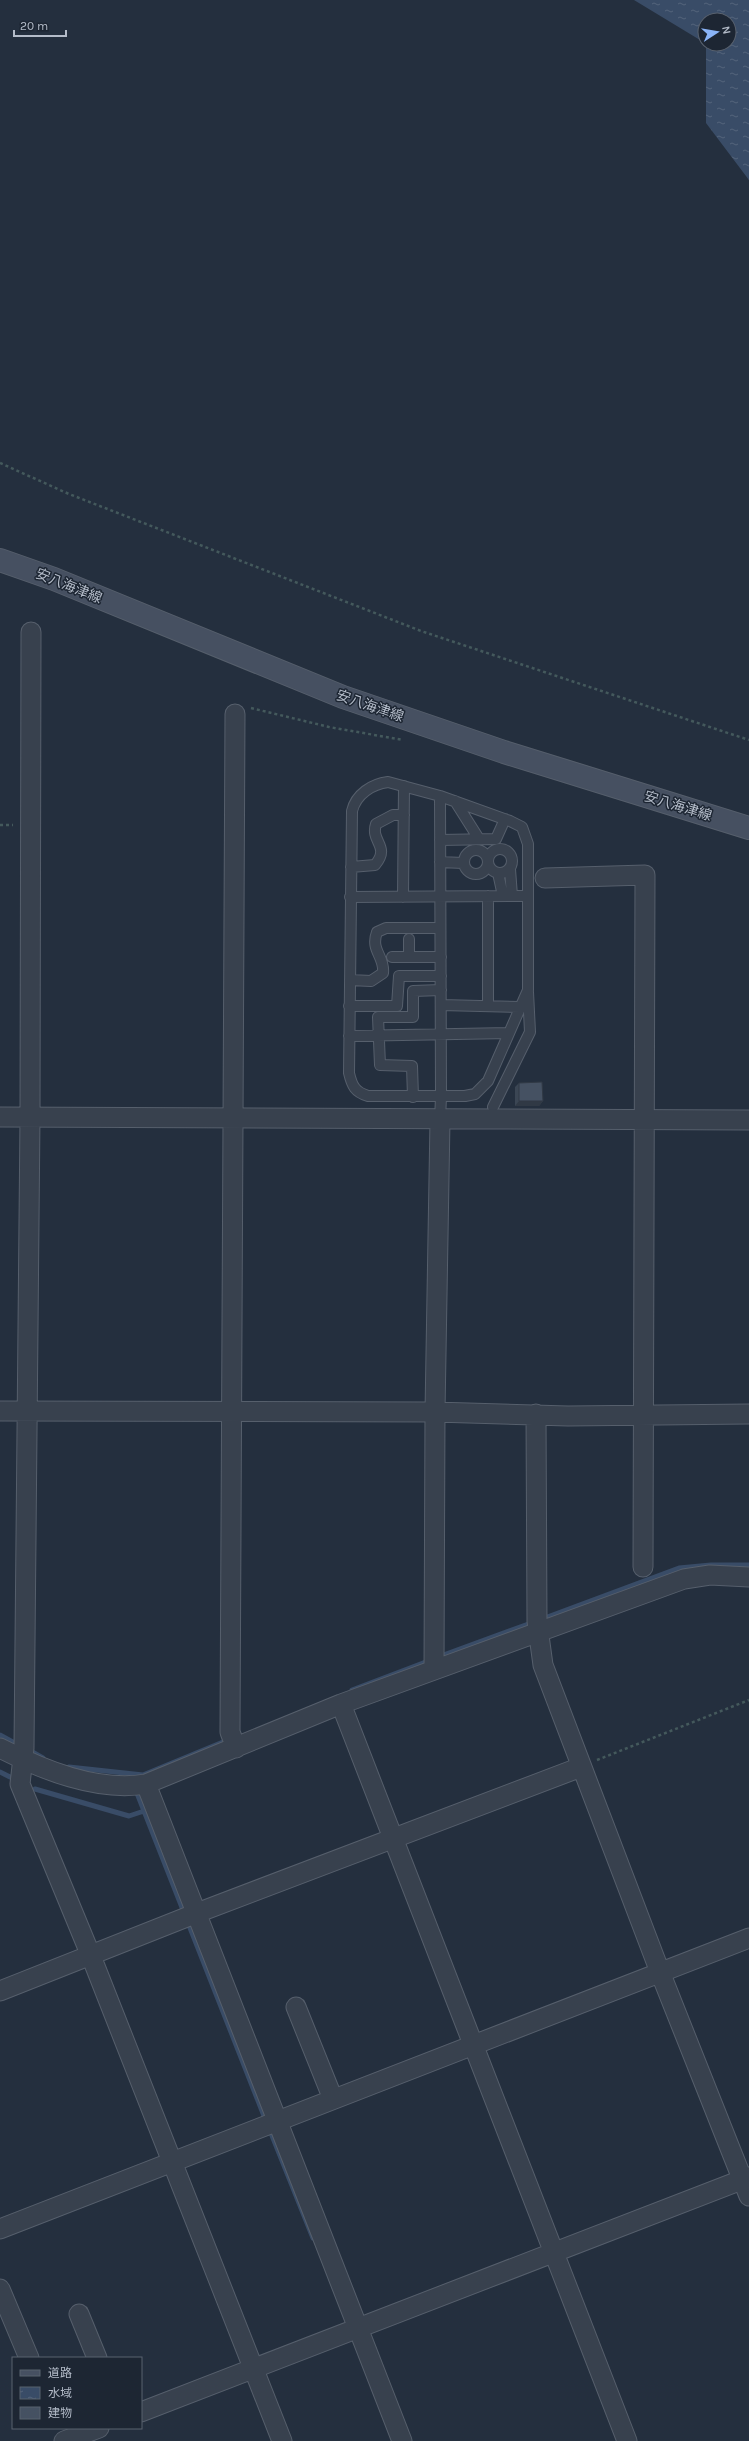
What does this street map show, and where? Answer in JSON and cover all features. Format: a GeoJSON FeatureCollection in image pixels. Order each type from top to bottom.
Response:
{"type":"FeatureCollection","features":[{"type":"Feature","properties":{"kind":"main road","name":"安八海津線"},"geometry":{"type":"LineString","coordinates":[[0,560],[54,579],[343,697],[512,754],[749,828]]}},
{"type":"Feature","properties":{"kind":"street"},"geometry":{"type":"LineString","coordinates":[[31,632],[28,1411],[23,1760],[20,1784],[91,1956],[282,2441]]}},
{"type":"Feature","properties":{"kind":"street"},"geometry":{"type":"LineString","coordinates":[[235,714],[233,1413],[230,1732],[236,1748]]}},
{"type":"Feature","properties":{"kind":"street"},"geometry":{"type":"LineString","coordinates":[[545,878],[645,875],[643,1567]]}},
{"type":"Feature","properties":{"kind":"street"},"geometry":{"type":"LineString","coordinates":[[0,1117],[440,1120],[749,1120]]}},
{"type":"Feature","properties":{"kind":"street"},"geometry":{"type":"LineString","coordinates":[[434,1669],[434,1412],[440,1120]]}},
{"type":"Feature","properties":{"kind":"street"},"geometry":{"type":"LineString","coordinates":[[0,1411],[233,1413],[434,1412],[644,1415],[749,1414]]}},
{"type":"Feature","properties":{"kind":"street"},"geometry":{"type":"LineString","coordinates":[[142,2412],[254,2370],[352,2330],[553,2252],[747,2184],[660,1972],[543,1665],[537,1631],[536,1414]]}},
{"type":"Feature","properties":{"kind":"street"},"geometry":{"type":"LineString","coordinates":[[0,1748],[23,1760],[85,1781],[134,1786],[146,1784],[341,1704],[537,1631],[684,1579],[710,1575],[749,1577]]}},
{"type":"Feature","properties":{"kind":"street"},"geometry":{"type":"LineString","coordinates":[[341,1704],[627,2441]]}},
{"type":"Feature","properties":{"kind":"street"},"geometry":{"type":"LineString","coordinates":[[0,1991],[196,1913],[581,1767]]}},
{"type":"Feature","properties":{"kind":"street"},"geometry":{"type":"LineString","coordinates":[[146,1784],[196,1913],[271,2123],[352,2330],[402,2441]]}},
{"type":"Feature","properties":{"kind":"street"},"geometry":{"type":"LineString","coordinates":[[0,2229],[749,1938]]}},
{"type":"Feature","properties":{"kind":"street"},"geometry":{"type":"LineString","coordinates":[[296,2007],[333,2099]]}},
{"type":"Feature","properties":{"kind":"street"},"geometry":{"type":"LineString","coordinates":[[0,2289],[29,2357]]}},
{"type":"Feature","properties":{"kind":"street"},"geometry":{"type":"LineString","coordinates":[[79,2314],[97,2357]]}},
{"type":"Feature","properties":{"kind":"street"},"geometry":{"type":"LineString","coordinates":[[58,2429],[64,2441],[96,2429]]}},
{"type":"Feature","properties":{"kind":"lane"},"geometry":{"type":"LineString","coordinates":[[493,1107],[530,1032],[527,896],[528,844],[522,828],[505,819],[455,801],[388,782],[376,784],[354,802],[350,897],[349,1073],[352,1086],[355,1090],[368,1096],[441,1097],[475,1094],[488,1081],[528,990]]}},
{"type":"Feature","properties":{"kind":"lane"},"geometry":{"type":"LineString","coordinates":[[403,896],[404,786]]}},
{"type":"Feature","properties":{"kind":"lane"},"geometry":{"type":"LineString","coordinates":[[440,796],[440,1120]]}},
{"type":"Feature","properties":{"kind":"lane"},"geometry":{"type":"LineString","coordinates":[[455,801],[478,839]]}},
{"type":"Feature","properties":{"kind":"lane"},"geometry":{"type":"LineString","coordinates":[[351,867],[375,865],[381,858],[382,852],[374,835],[376,824],[392,815],[404,815]]}},
{"type":"Feature","properties":{"kind":"lane"},"geometry":{"type":"LineString","coordinates":[[440,840],[496,839],[505,819]]}},
{"type":"Feature","properties":{"kind":"lane"},"geometry":{"type":"LineString","coordinates":[[507,896],[498,873],[491,869],[488,861],[485,854],[475,850],[467,852],[463,863],[467,871],[474,875],[486,870],[488,861],[493,851],[504,849],[512,857],[507,896]]}},
{"type":"Feature","properties":{"kind":"lane"},"geometry":{"type":"LineString","coordinates":[[440,862],[463,863]]}},
{"type":"Feature","properties":{"kind":"lane"},"geometry":{"type":"LineString","coordinates":[[498,873],[510,869]]}},
{"type":"Feature","properties":{"kind":"lane"},"geometry":{"type":"LineString","coordinates":[[488,896],[488,1006]]}},
{"type":"Feature","properties":{"kind":"lane"},"geometry":{"type":"LineString","coordinates":[[350,897],[527,896]]}},
{"type":"Feature","properties":{"kind":"lane"},"geometry":{"type":"LineString","coordinates":[[350,980],[370,981],[383,973],[384,967],[374,944],[377,932],[386,928],[440,928]]}},
{"type":"Feature","properties":{"kind":"lane"},"geometry":{"type":"LineString","coordinates":[[409,939],[409,957]]}},
{"type":"Feature","properties":{"kind":"lane"},"geometry":{"type":"LineString","coordinates":[[392,957],[441,957]]}},
{"type":"Feature","properties":{"kind":"lane"},"geometry":{"type":"LineString","coordinates":[[349,1006],[397,1006],[399,976],[441,976]]}},
{"type":"Feature","properties":{"kind":"lane"},"geometry":{"type":"LineString","coordinates":[[413,1096],[412,1066],[380,1065],[378,1016],[413,1017],[413,991],[441,990]]}},
{"type":"Feature","properties":{"kind":"lane"},"geometry":{"type":"LineString","coordinates":[[441,1005],[520,1007]]}},
{"type":"Feature","properties":{"kind":"lane"},"geometry":{"type":"LineString","coordinates":[[349,1036],[509,1033]]}},
{"type":"Feature","properties":{"kind":"path"},"geometry":{"type":"LineString","coordinates":[[0,463],[69,494],[421,631],[749,740]]}},
{"type":"Feature","properties":{"kind":"path"},"geometry":{"type":"LineString","coordinates":[[235,714],[247,707],[329,727],[404,740]]}},
{"type":"Feature","properties":{"kind":"path"},"geometry":{"type":"LineString","coordinates":[[581,1767],[749,1700]]}},
{"type":"Feature","properties":{"kind":"water"},"geometry":{"type":"Polygon","coordinates":[[[634,0],[749,0],[749,180],[706,123],[706,52],[737,52],[737,12],[697,12],[697,38],[634,0]]]}},
{"type":"Feature","properties":{"kind":"building"},"geometry":{"type":"Polygon","coordinates":[[[542,1082],[543,1101],[519,1101],[519,1083],[542,1082]]]}},
{"type":"Feature","properties":{"kind":"waterway"},"geometry":{"type":"LineString","coordinates":[[542,1619],[679,1568],[711,1565],[749,1565]]}},
{"type":"Feature","properties":{"kind":"waterway"},"geometry":{"type":"LineString","coordinates":[[438,1657],[534,1622]]}},
{"type":"Feature","properties":{"kind":"waterway"},"geometry":{"type":"LineString","coordinates":[[352,1690],[431,1660]]}},
{"type":"Feature","properties":{"kind":"waterway"},"geometry":{"type":"LineString","coordinates":[[0,1735],[20,1746]]}},
{"type":"Feature","properties":{"kind":"waterway"},"geometry":{"type":"LineString","coordinates":[[69,1767],[143,1775],[223,1742]]}},
{"type":"Feature","properties":{"kind":"waterway"},"geometry":{"type":"LineString","coordinates":[[27,1749],[43,1758]]}},
{"type":"Feature","properties":{"kind":"waterway"},"geometry":{"type":"LineString","coordinates":[[0,1772],[10,1777]]}},
{"type":"Feature","properties":{"kind":"waterway"},"geometry":{"type":"LineString","coordinates":[[135,1788],[266,2121]]}},
{"type":"Feature","properties":{"kind":"waterway"},"geometry":{"type":"LineString","coordinates":[[35,1789],[129,1816],[144,1811]]}},
{"type":"Feature","properties":{"kind":"waterway"},"geometry":{"type":"LineString","coordinates":[[269,2128],[313,2238]]}}]}
